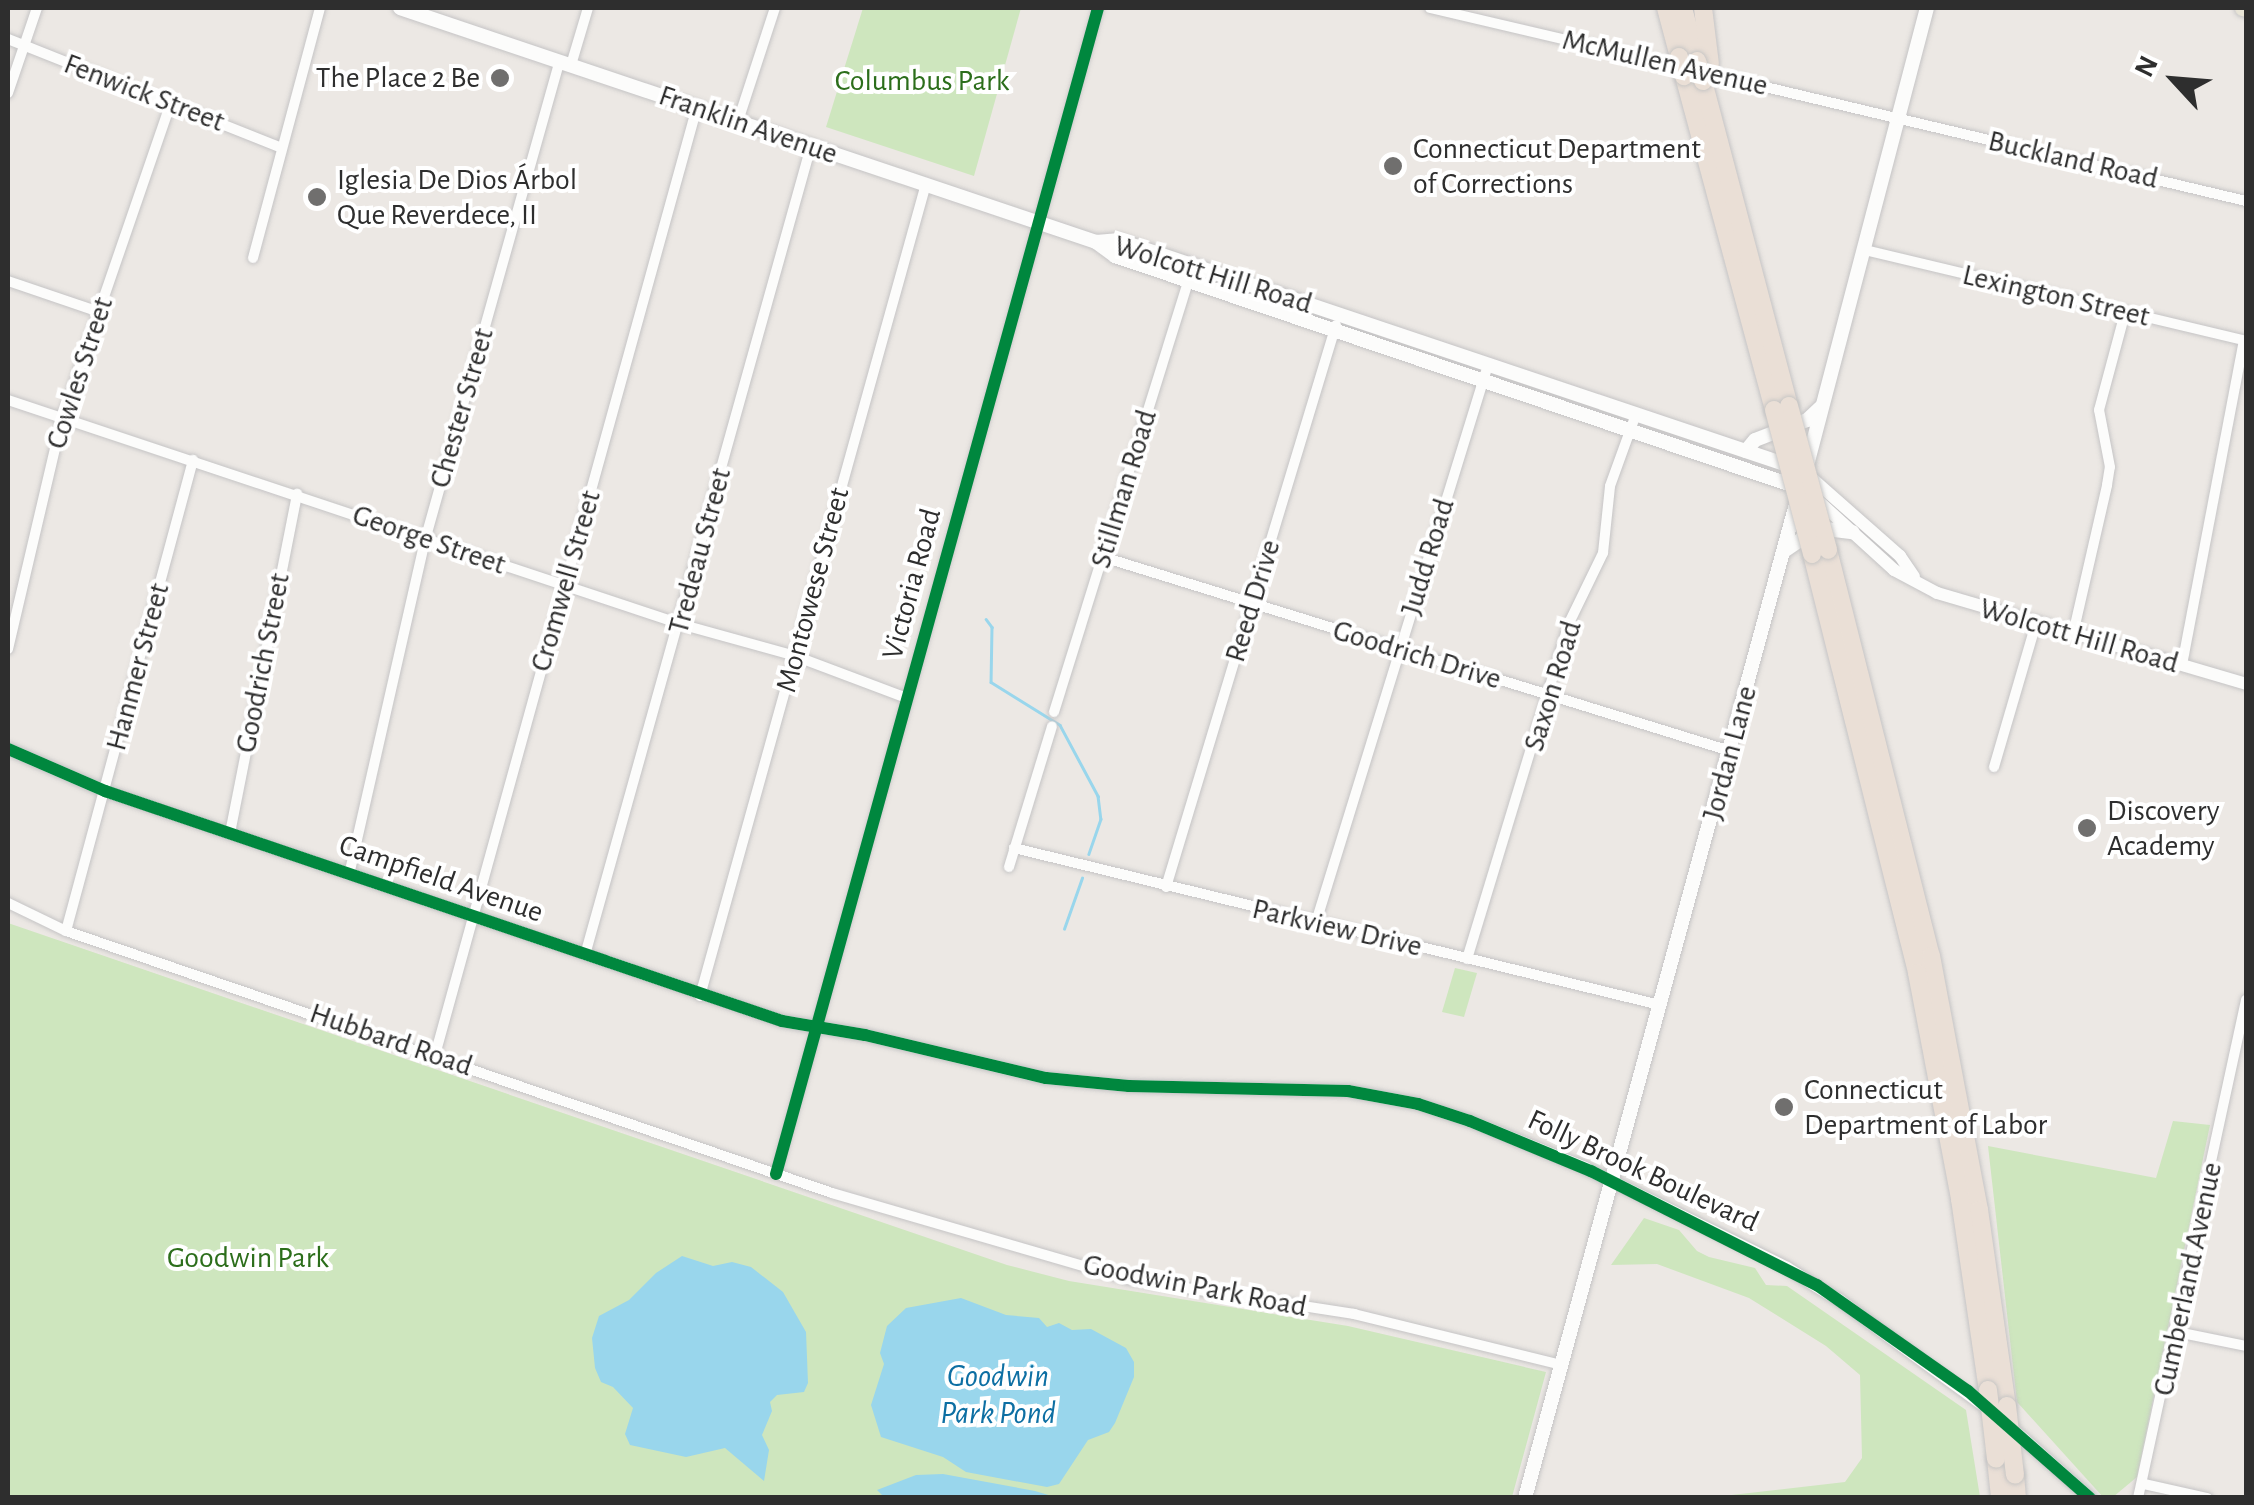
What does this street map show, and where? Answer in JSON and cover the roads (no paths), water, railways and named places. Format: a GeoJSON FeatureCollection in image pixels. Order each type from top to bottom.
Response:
{"type":"FeatureCollection","features":[{"type":"Feature","properties":{"kind":"highway"},"geometry":{"type":"LineString","coordinates":[[1666,8],[1698,70],[1724,157],[1782,408]]}},
{"type":"Feature","properties":{"kind":"highway"},"geometry":{"type":"LineString","coordinates":[[1683,8],[1782,408],[1931,956],[1976,1193],[2017,1498]]}},
{"type":"Feature","properties":{"kind":"highway"},"geometry":{"type":"LineString","coordinates":[[1698,70],[1703,8]]}},
{"type":"Feature","properties":{"kind":"highway"},"geometry":{"type":"LineString","coordinates":[[1820,552],[1918,973],[1960,1199],[2000,1498]]}},
{"type":"Feature","properties":{"kind":"main road","name":"Franklin Avenue"},"geometry":{"type":"LineString","coordinates":[[400,8],[435,13],[566,63],[1096,242]]}},
{"type":"Feature","properties":{"kind":"main road","name":"Jordan Lane"},"geometry":{"type":"LineString","coordinates":[[1525,1498],[1866,250],[1927,8]]}},
{"type":"Feature","properties":{"kind":"main road","name":"Wolcott Hill Road"},"geometry":{"type":"LineString","coordinates":[[1096,242],[1113,239],[1334,330],[1483,380],[1746,451],[1804,473]]}},
{"type":"Feature","properties":{"kind":"main road","name":"Wolcott Hill Road"},"geometry":{"type":"LineString","coordinates":[[1191,273],[1340,315],[1488,364],[1800,488]]}},
{"type":"Feature","properties":{"kind":"main road"},"geometry":{"type":"LineString","coordinates":[[1746,451],[1755,440],[1810,418],[1824,403]]}},
{"type":"Feature","properties":{"kind":"main road"},"geometry":{"type":"LineString","coordinates":[[1784,552],[1800,536],[1818,528],[1853,532]]}},
{"type":"Feature","properties":{"kind":"street"},"geometry":{"type":"LineString","coordinates":[[8,93],[37,8]]}},
{"type":"Feature","properties":{"kind":"street"},"geometry":{"type":"LineString","coordinates":[[253,258],[320,8]]}},
{"type":"Feature","properties":{"kind":"street","name":"Chester Street"},"geometry":{"type":"LineString","coordinates":[[349,875],[425,540],[566,63],[588,8]]}},
{"type":"Feature","properties":{"kind":"street"},"geometry":{"type":"LineString","coordinates":[[738,121],[775,8]]}},
{"type":"Feature","properties":{"kind":"street","name":"Victoria Road"},"geometry":{"type":"LineString","coordinates":[[776,1174],[1098,8]]}},
{"type":"Feature","properties":{"kind":"street","name":"McMullen Avenue"},"geometry":{"type":"LineString","coordinates":[[1430,8],[1900,120]]}},
{"type":"Feature","properties":{"kind":"street","name":"Fenwick Street"},"geometry":{"type":"LineString","coordinates":[[8,39],[280,147]]}},
{"type":"Feature","properties":{"kind":"street","name":"Cowles Street"},"geometry":{"type":"LineString","coordinates":[[8,650],[62,419],[171,102]]}},
{"type":"Feature","properties":{"kind":"street","name":"Cromwell Street"},"geometry":{"type":"LineString","coordinates":[[435,1054],[697,107]]}},
{"type":"Feature","properties":{"kind":"street","name":"Buckland Road"},"geometry":{"type":"LineString","coordinates":[[1900,120],[2246,202]]}},
{"type":"Feature","properties":{"kind":"street","name":"Tredeau Street"},"geometry":{"type":"LineString","coordinates":[[586,955],[812,146]]}},
{"type":"Feature","properties":{"kind":"street","name":"Montowese Street"},"geometry":{"type":"LineString","coordinates":[[700,996],[926,184]]}},
{"type":"Feature","properties":{"kind":"street","name":"Lexington Street"},"geometry":{"type":"LineString","coordinates":[[1866,250],[2245,341]]}},
{"type":"Feature","properties":{"kind":"street","name":"Stillman Road"},"geometry":{"type":"LineString","coordinates":[[1054,712],[1191,273]]}},
{"type":"Feature","properties":{"kind":"street"},"geometry":{"type":"LineString","coordinates":[[8,281],[99,312]]}},
{"type":"Feature","properties":{"kind":"street"},"geometry":{"type":"LineString","coordinates":[[2073,634],[2108,486],[2110,467],[2099,410],[2126,312]]}},
{"type":"Feature","properties":{"kind":"street","name":"Reed Drive"},"geometry":{"type":"LineString","coordinates":[[1166,887],[1340,315]]}},
{"type":"Feature","properties":{"kind":"street"},"geometry":{"type":"LineString","coordinates":[[2182,665],[2245,341]]}},
{"type":"Feature","properties":{"kind":"street","name":"Judd Road"},"geometry":{"type":"LineString","coordinates":[[1316,922],[1488,364]]}},
{"type":"Feature","properties":{"kind":"street","name":"George Street"},"geometry":{"type":"LineString","coordinates":[[8,400],[680,624],[796,656],[907,698]]}},
{"type":"Feature","properties":{"kind":"street","name":"Saxon Road"},"geometry":{"type":"LineString","coordinates":[[1467,959],[1570,621],[1603,553],[1610,486],[1633,422]]}},
{"type":"Feature","properties":{"kind":"street","name":"Hanmer Street"},"geometry":{"type":"LineString","coordinates":[[66,931],[194,460]]}},
{"type":"Feature","properties":{"kind":"street","name":"Wolcott Hill Road"},"geometry":{"type":"LineString","coordinates":[[1804,473],[1915,580],[1951,598],[2246,684]]}},
{"type":"Feature","properties":{"kind":"street","name":"Wolcott Hill Road"},"geometry":{"type":"LineString","coordinates":[[1800,488],[1853,532],[1884,550]]}},
{"type":"Feature","properties":{"kind":"street","name":"Goodrich Street"},"geometry":{"type":"LineString","coordinates":[[230,833],[296,494]]}},
{"type":"Feature","properties":{"kind":"street","name":"Goodrich Drive"},"geometry":{"type":"LineString","coordinates":[[1103,557],[1730,752]]}},
{"type":"Feature","properties":{"kind":"street"},"geometry":{"type":"LineString","coordinates":[[1994,768],[2036,623]]}},
{"type":"Feature","properties":{"kind":"street"},"geometry":{"type":"LineString","coordinates":[[1009,867],[1052,726]]}},
{"type":"Feature","properties":{"kind":"street","name":"Campfield Avenue"},"geometry":{"type":"LineString","coordinates":[[8,749],[104,791],[700,996],[865,1035]]}},
{"type":"Feature","properties":{"kind":"street","name":"Parkview Drive"},"geometry":{"type":"LineString","coordinates":[[1014,848],[1660,1005]]}},
{"type":"Feature","properties":{"kind":"street","name":"Hubbard Road"},"geometry":{"type":"LineString","coordinates":[[8,903],[66,931],[435,1054],[776,1174]]}},
{"type":"Feature","properties":{"kind":"street","name":"Cumberland Avenue"},"geometry":{"type":"LineString","coordinates":[[2138,1498],[2241,1058],[2246,1000]]}},
{"type":"Feature","properties":{"kind":"street","name":"Folly Brook Boulevard"},"geometry":{"type":"LineString","coordinates":[[865,1035],[1000,1069],[1082,1082],[1348,1091],[1418,1104],[1510,1135],[1764,1255],[1839,1300],[1968,1391],[2090,1498]]}},
{"type":"Feature","properties":{"kind":"street","name":"Goodwin Park Road"},"geometry":{"type":"LineString","coordinates":[[776,1174],[1128,1279],[1354,1314],[1562,1365]]}},
{"type":"Feature","properties":{"kind":"street"},"geometry":{"type":"LineString","coordinates":[[2176,1332],[2246,1346]]}},
{"type":"Feature","properties":{"kind":"street"},"geometry":{"type":"LineString","coordinates":[[2144,1484],[2208,1498]]}},
{"type":"Feature","properties":{"kind":"water"},"geometry":{"type":"Polygon","coordinates":[[[682,1256],[713,1266],[732,1262],[751,1267],[783,1292],[806,1332],[808,1383],[804,1392],[777,1395],[770,1402],[772,1411],[762,1435],[769,1450],[764,1481],[725,1448],[686,1457],[630,1445],[625,1434],[633,1408],[613,1387],[601,1382],[595,1368],[592,1338],[599,1316],[629,1300],[656,1273],[682,1256]]]}},
{"type":"Feature","properties":{"kind":"water","name":"Goodwin Park Pond"},"geometry":{"type":"Polygon","coordinates":[[[961,1298],[1006,1315],[1039,1318],[1047,1327],[1059,1323],[1072,1330],[1091,1329],[1126,1348],[1134,1362],[1134,1377],[1115,1423],[1109,1432],[1088,1440],[1059,1484],[1047,1487],[966,1472],[943,1457],[881,1437],[871,1405],[884,1364],[880,1353],[887,1326],[906,1308],[961,1298]]]}},
{"type":"Feature","properties":{"kind":"water","name":"Goodwin Park Pond"},"geometry":{"type":"Polygon","coordinates":[[[943,1474],[1055,1497],[885,1498],[877,1490],[916,1475],[943,1474]]]}},
{"type":"Feature","properties":{"kind":"waterway"},"geometry":{"type":"LineString","coordinates":[[986,619],[992,627],[991,682],[1060,725],[1098,796],[1101,819],[1089,854]]}},
{"type":"Feature","properties":{"kind":"waterway"},"geometry":{"type":"LineString","coordinates":[[1064,929],[1082,878]]}},
{"type":"Feature","properties":{"kind":"place","name":"The Place 2 Be"},"geometry":{"type":"Point","coordinates":[500,78]}},
{"type":"Feature","properties":{"kind":"place","name":"Connecticut Department of Corrections"},"geometry":{"type":"Point","coordinates":[1393,166]}},
{"type":"Feature","properties":{"kind":"place","name":"Iglesia De Dios Árbol Que Reverdece, II"},"geometry":{"type":"Point","coordinates":[317,197]}},
{"type":"Feature","properties":{"kind":"place","name":"Discovery Academy"},"geometry":{"type":"Point","coordinates":[2087,828]}},
{"type":"Feature","properties":{"kind":"place","name":"Connecticut Department of Labor"},"geometry":{"type":"Point","coordinates":[1784,1107]}},
{"type":"Feature","properties":{"kind":"park label","name":"Columbus Park"},"geometry":{"type":"Point","coordinates":[922,81]}},
{"type":"Feature","properties":{"kind":"park label","name":"Goodwin Park"},"geometry":{"type":"Point","coordinates":[248,1258]}}]}
